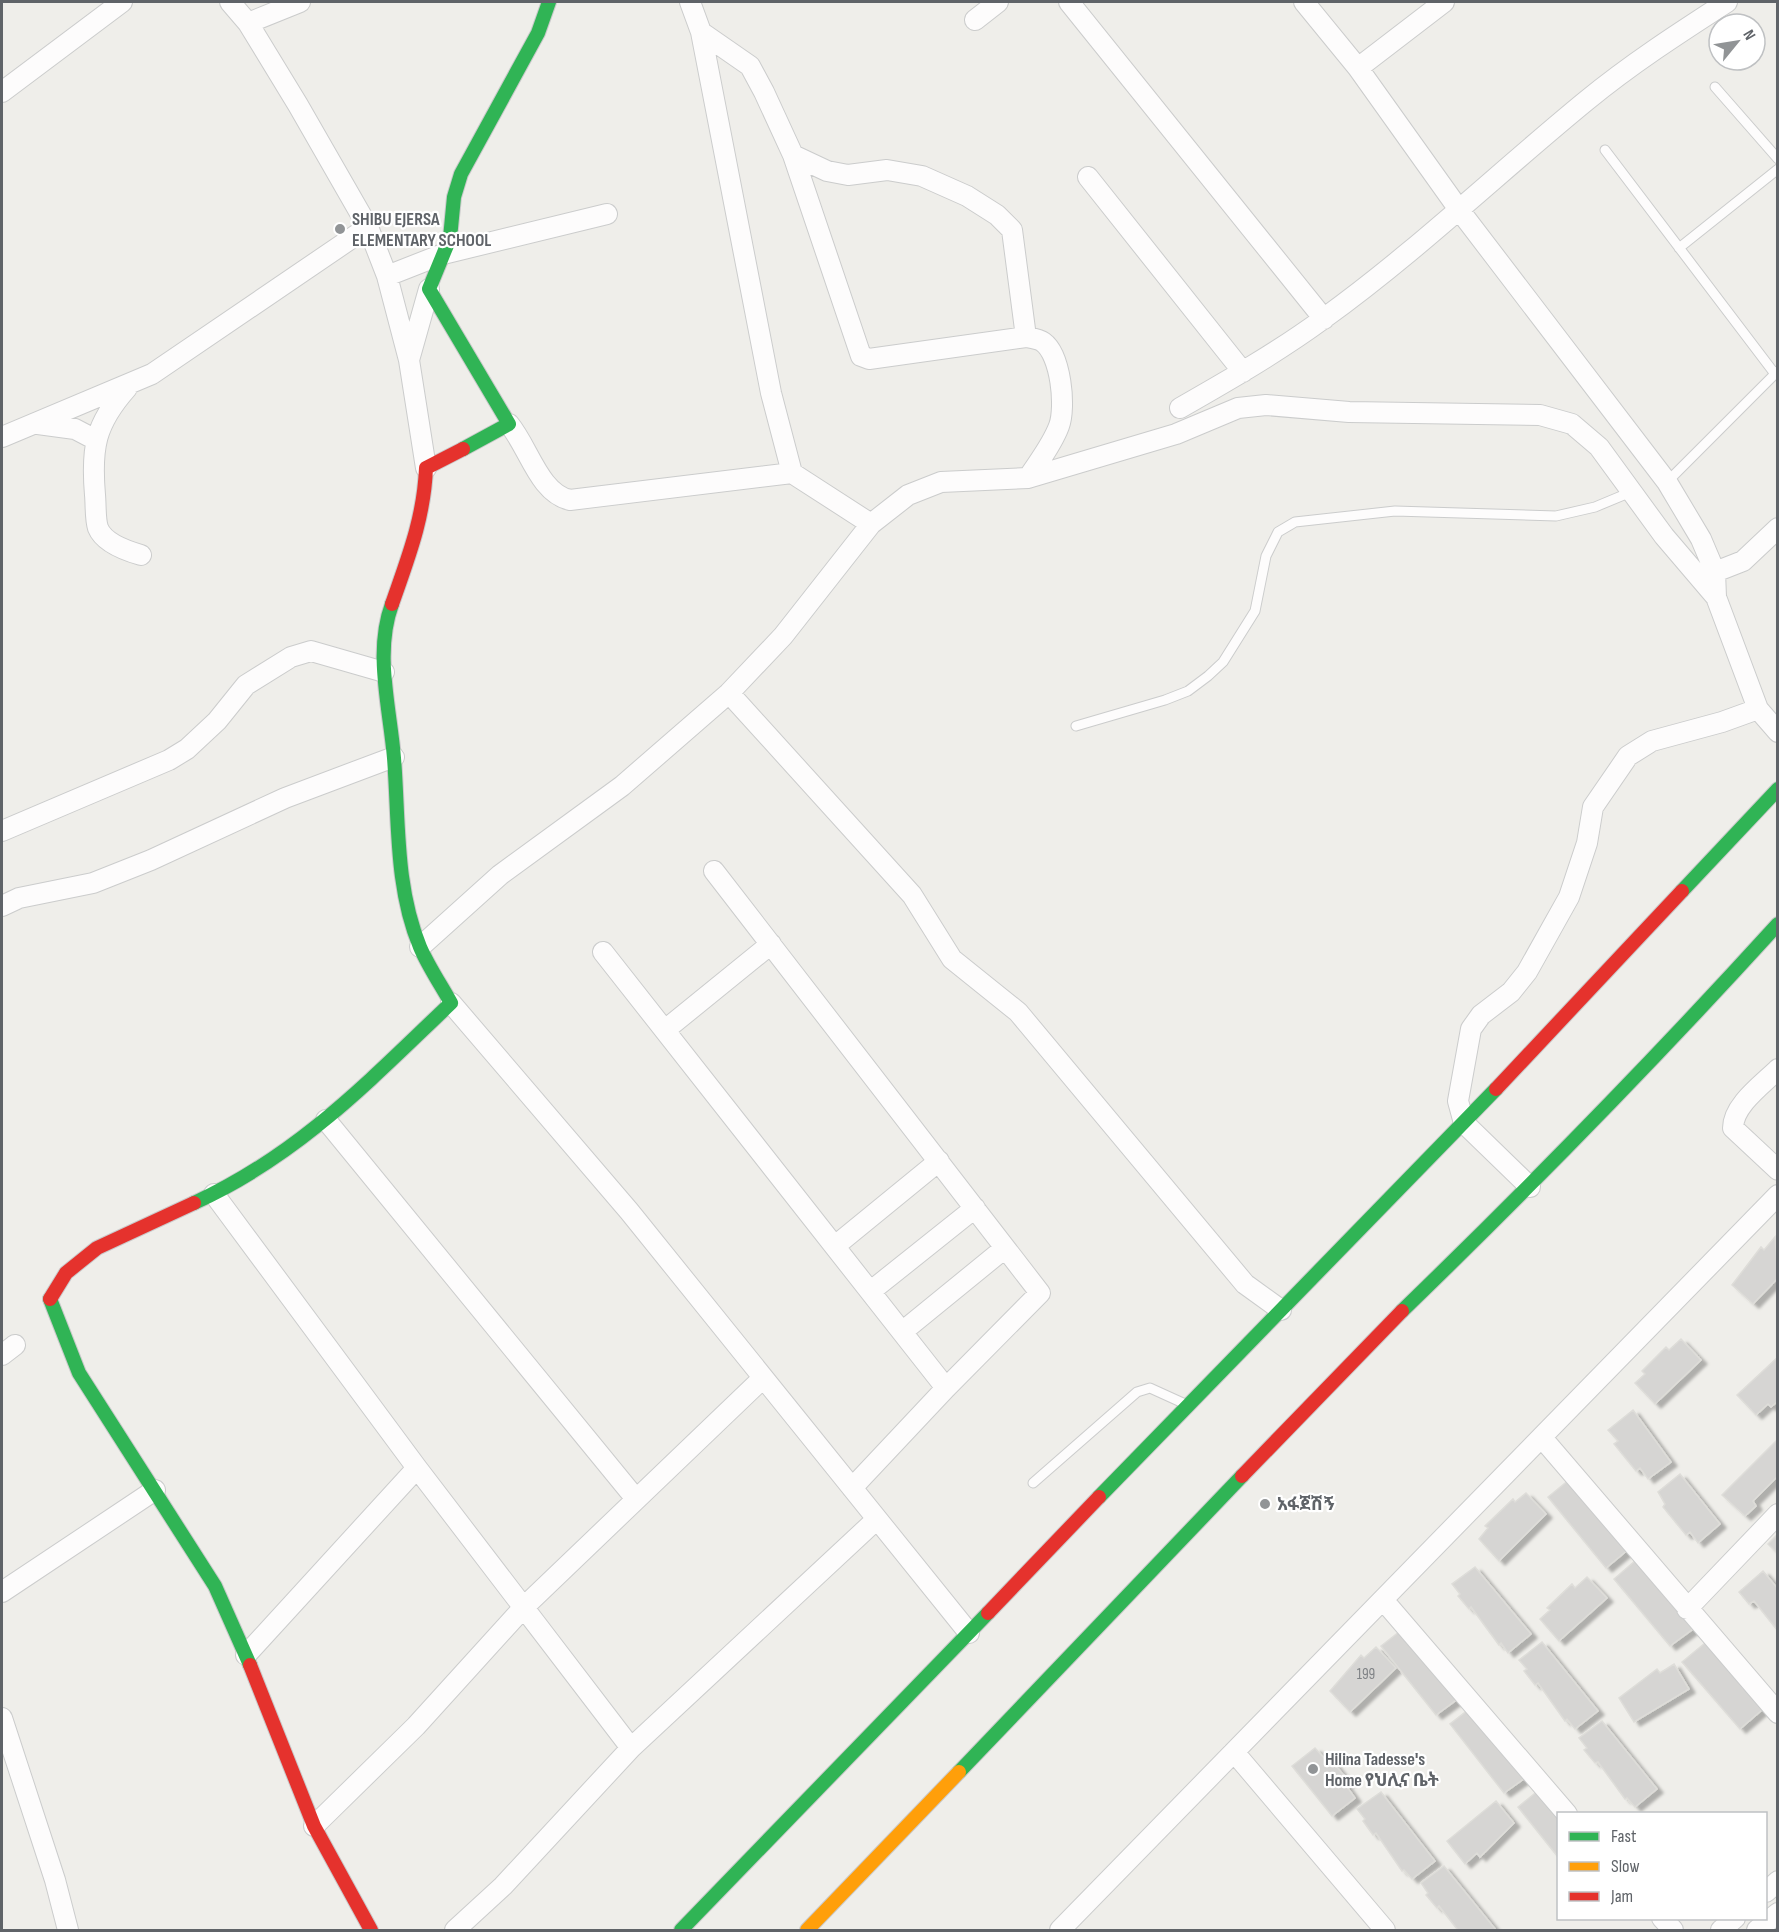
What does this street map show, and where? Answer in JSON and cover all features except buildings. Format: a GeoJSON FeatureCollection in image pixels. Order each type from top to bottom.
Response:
{"type":"FeatureCollection","features":[{"type":"Feature","properties":{"kind":"main road"},"geometry":{"type":"LineString","coordinates":[[371,1930],[314,1826],[246,1655],[215,1586],[80,1373],[49,1301],[66,1273],[97,1248],[214,1194],[290,1149],[326,1120],[451,1003],[420,947],[401,878],[394,757],[384,672],[387,617],[418,529],[425,500],[426,468],[509,424],[429,289],[450,238],[454,197],[461,174],[538,33],[549,2]]}},
{"type":"Feature","properties":{"kind":"main road"},"geometry":{"type":"LineString","coordinates":[[681,1930],[1464,1123],[1778,789]]}},
{"type":"Feature","properties":{"kind":"main road"},"geometry":{"type":"LineString","coordinates":[[807,1930],[1368,1344],[1530,1187],[1658,1056],[1778,924]]}},
{"type":"Feature","properties":{"kind":"street"},"geometry":{"type":"LineString","coordinates":[[2,92],[122,2]]}},
{"type":"Feature","properties":{"kind":"street"},"geometry":{"type":"LineString","coordinates":[[230,2],[248,23],[368,227],[387,276],[409,360],[426,468]]}},
{"type":"Feature","properties":{"kind":"street"},"geometry":{"type":"LineString","coordinates":[[248,23],[300,2]]}},
{"type":"Feature","properties":{"kind":"street"},"geometry":{"type":"LineString","coordinates":[[690,2],[701,32],[771,393],[792,473]]}},
{"type":"Feature","properties":{"kind":"street"},"geometry":{"type":"LineString","coordinates":[[975,20],[998,2]]}},
{"type":"Feature","properties":{"kind":"street"},"geometry":{"type":"LineString","coordinates":[[1070,2],[1324,319]]}},
{"type":"Feature","properties":{"kind":"street"},"geometry":{"type":"LineString","coordinates":[[1304,2],[1358,68],[1460,211],[1666,482],[1701,539],[1715,572],[1716,597],[1758,709],[1778,732]]}},
{"type":"Feature","properties":{"kind":"street"},"geometry":{"type":"LineString","coordinates":[[1358,68],[1444,2]]}},
{"type":"Feature","properties":{"kind":"street"},"geometry":{"type":"LineString","coordinates":[[1180,408],[1243,372],[1324,319],[1460,211],[1586,101],[1654,48],[1727,2]]}},
{"type":"Feature","properties":{"kind":"street"},"geometry":{"type":"LineString","coordinates":[[701,32],[750,66],[793,155],[861,356],[869,359],[1026,337],[1044,342],[1052,354],[1060,380],[1062,406],[1060,423],[1051,444],[1028,478]]}},
{"type":"Feature","properties":{"kind":"street"},"geometry":{"type":"LineString","coordinates":[[793,155],[826,171],[848,175],[887,170],[922,176],[967,196],[997,215],[1012,230],[1026,337]]}},
{"type":"Feature","properties":{"kind":"street"},"geometry":{"type":"LineString","coordinates":[[1088,177],[1243,372]]}},
{"type":"Feature","properties":{"kind":"street"},"geometry":{"type":"LineString","coordinates":[[387,276],[443,254],[607,214]]}},
{"type":"Feature","properties":{"kind":"street"},"geometry":{"type":"LineString","coordinates":[[2,437],[152,374],[368,227]]}},
{"type":"Feature","properties":{"kind":"street"},"geometry":{"type":"LineString","coordinates":[[409,360],[429,289]]}},
{"type":"Feature","properties":{"kind":"street"},"geometry":{"type":"LineString","coordinates":[[131,383],[110,407],[96,440],[94,476],[98,528],[107,539],[126,551],[141,555]]}},
{"type":"Feature","properties":{"kind":"street"},"geometry":{"type":"LineString","coordinates":[[420,947],[500,875],[622,786],[729,693],[783,636],[871,524],[908,495],[941,482],[1028,478],[1176,434],[1238,408],[1266,405],[1349,412],[1540,415],[1572,424],[1599,447],[1664,536],[1716,597]]}},
{"type":"Feature","properties":{"kind":"street"},"geometry":{"type":"LineString","coordinates":[[35,423],[75,429],[96,440]]}},
{"type":"Feature","properties":{"kind":"street"},"geometry":{"type":"LineString","coordinates":[[509,424],[522,440],[546,486],[558,497],[570,500],[792,473],[871,524]]}},
{"type":"Feature","properties":{"kind":"street"},"geometry":{"type":"LineString","coordinates":[[1715,572],[1743,561],[1778,528]]}},
{"type":"Feature","properties":{"kind":"street"},"geometry":{"type":"LineString","coordinates":[[2,831],[169,760],[187,749],[217,721],[246,685],[291,657],[311,651],[384,672]]}},
{"type":"Feature","properties":{"kind":"street"},"geometry":{"type":"LineString","coordinates":[[729,693],[912,895],[952,960],[1018,1012],[1245,1284],[1281,1310]]}},
{"type":"Feature","properties":{"kind":"street"},"geometry":{"type":"LineString","coordinates":[[1530,1187],[1464,1123],[1458,1101],[1471,1029],[1481,1015],[1511,992],[1532,963],[1569,897],[1587,843],[1593,807],[1610,779],[1628,756],[1652,741],[1722,722],[1758,709]]}},
{"type":"Feature","properties":{"kind":"street"},"geometry":{"type":"LineString","coordinates":[[2,906],[19,898],[93,883],[152,860],[285,798],[394,757]]}},
{"type":"Feature","properties":{"kind":"street"},"geometry":{"type":"LineString","coordinates":[[714,871],[1040,1293],[852,1488]]}},
{"type":"Feature","properties":{"kind":"street"},"geometry":{"type":"LineString","coordinates":[[665,1030],[771,944]]}},
{"type":"Feature","properties":{"kind":"street"},"geometry":{"type":"LineString","coordinates":[[603,952],[946,1388]]}},
{"type":"Feature","properties":{"kind":"street"},"geometry":{"type":"LineString","coordinates":[[451,1003],[629,1211],[969,1633]]}},
{"type":"Feature","properties":{"kind":"street"},"geometry":{"type":"LineString","coordinates":[[1778,1069],[1740,1108],[1733,1119],[1733,1128],[1778,1170]]}},
{"type":"Feature","properties":{"kind":"street"},"geometry":{"type":"LineString","coordinates":[[326,1120],[636,1499]]}},
{"type":"Feature","properties":{"kind":"street"},"geometry":{"type":"LineString","coordinates":[[835,1246],[939,1161]]}},
{"type":"Feature","properties":{"kind":"street"},"geometry":{"type":"LineString","coordinates":[[214,1194],[417,1468],[631,1748]]}},
{"type":"Feature","properties":{"kind":"street"},"geometry":{"type":"LineString","coordinates":[[1060,1930],[1384,1601],[1778,1195]]}},
{"type":"Feature","properties":{"kind":"street"},"geometry":{"type":"LineString","coordinates":[[871,1292],[975,1209]]}},
{"type":"Feature","properties":{"kind":"street"},"geometry":{"type":"LineString","coordinates":[[902,1332],[1005,1248]]}},
{"type":"Feature","properties":{"kind":"street"},"geometry":{"type":"LineString","coordinates":[[314,1826],[416,1726],[524,1607],[763,1378]]}},
{"type":"Feature","properties":{"kind":"street"},"geometry":{"type":"LineString","coordinates":[[1542,1438],[1778,1713]]}},
{"type":"Feature","properties":{"kind":"street"},"geometry":{"type":"LineString","coordinates":[[246,1655],[417,1468]]}},
{"type":"Feature","properties":{"kind":"street"},"geometry":{"type":"LineString","coordinates":[[2,1592],[155,1490]]}},
{"type":"Feature","properties":{"kind":"street"},"geometry":{"type":"LineString","coordinates":[[1687,1609],[1778,1514]]}},
{"type":"Feature","properties":{"kind":"street"},"geometry":{"type":"LineString","coordinates":[[455,1930],[503,1886],[631,1748],[877,1519]]}},
{"type":"Feature","properties":{"kind":"street"},"geometry":{"type":"LineString","coordinates":[[1384,1601],[1565,1812]]}},
{"type":"Feature","properties":{"kind":"street"},"geometry":{"type":"LineString","coordinates":[[2,1718],[55,1880],[68,1930]]}},
{"type":"Feature","properties":{"kind":"street"},"geometry":{"type":"LineString","coordinates":[[1234,1752],[1375,1927]]}},
{"type":"Feature","properties":{"kind":"street"},"geometry":{"type":"LineString","coordinates":[[1757,1930],[1778,1913]]}},
{"type":"Feature","properties":{"kind":"lane"},"geometry":{"type":"LineString","coordinates":[[1715,87],[1778,159]]}},
{"type":"Feature","properties":{"kind":"lane"},"geometry":{"type":"LineString","coordinates":[[1605,150],[1776,372],[1666,482]]}},
{"type":"Feature","properties":{"kind":"lane"},"geometry":{"type":"LineString","coordinates":[[1679,248],[1778,169]]}},
{"type":"Feature","properties":{"kind":"lane"},"geometry":{"type":"LineString","coordinates":[[1076,726],[1165,700],[1188,691],[1208,676],[1223,662],[1255,611],[1266,556],[1278,532],[1295,522],[1395,511],[1556,516],[1595,507],[1631,492]]}},
{"type":"Feature","properties":{"kind":"lane"},"geometry":{"type":"LineString","coordinates":[[1033,1483],[1137,1392],[1150,1388],[1187,1406]]}},
{"type":"Feature","properties":{"kind":"traffic: fast"},"geometry":{"type":"LineString","coordinates":[[463,449],[509,424],[429,289],[450,238],[454,197],[461,174],[538,33],[549,2]]}},
{"type":"Feature","properties":{"kind":"traffic: fast"},"geometry":{"type":"LineString","coordinates":[[194,1203],[232,1184],[300,1139],[361,1088],[451,1003],[420,947],[406,901],[402,877],[394,758],[384,661],[384,642],[392,604]]}},
{"type":"Feature","properties":{"kind":"traffic: fast"},"geometry":{"type":"LineString","coordinates":[[1682,891],[1778,789]]}},
{"type":"Feature","properties":{"kind":"traffic: fast"},"geometry":{"type":"LineString","coordinates":[[1402,1311],[1593,1120],[1778,924]]}},
{"type":"Feature","properties":{"kind":"traffic: fast"},"geometry":{"type":"LineString","coordinates":[[1099,1497],[1496,1089]]}},
{"type":"Feature","properties":{"kind":"traffic: fast"},"geometry":{"type":"LineString","coordinates":[[50,1299],[79,1373],[215,1586],[250,1665]]}},
{"type":"Feature","properties":{"kind":"traffic: fast"},"geometry":{"type":"LineString","coordinates":[[959,1772],[1242,1476]]}},
{"type":"Feature","properties":{"kind":"traffic: fast"},"geometry":{"type":"LineString","coordinates":[[681,1930],[988,1613]]}},
{"type":"Feature","properties":{"kind":"traffic: slow"},"geometry":{"type":"LineString","coordinates":[[807,1930],[959,1772]]}},
{"type":"Feature","properties":{"kind":"traffic: jam"},"geometry":{"type":"LineString","coordinates":[[392,604],[419,521],[426,468],[463,449]]}},
{"type":"Feature","properties":{"kind":"traffic: jam"},"geometry":{"type":"LineString","coordinates":[[1496,1089],[1682,891]]}},
{"type":"Feature","properties":{"kind":"traffic: jam"},"geometry":{"type":"LineString","coordinates":[[50,1299],[66,1273],[97,1248],[194,1203]]}},
{"type":"Feature","properties":{"kind":"traffic: jam"},"geometry":{"type":"LineString","coordinates":[[1242,1476],[1402,1311]]}},
{"type":"Feature","properties":{"kind":"traffic: jam"},"geometry":{"type":"LineString","coordinates":[[988,1613],[1099,1497]]}},
{"type":"Feature","properties":{"kind":"traffic: jam"},"geometry":{"type":"LineString","coordinates":[[250,1665],[314,1826],[371,1930]]}},
{"type":"Feature","properties":{"kind":"place","name":"SHIBU EJERSA ELEMENTARY SCHOOL"},"geometry":{"type":"Point","coordinates":[340,229]}},
{"type":"Feature","properties":{"kind":"place","name":"አፋጀሽኝ"},"geometry":{"type":"Point","coordinates":[1265,1504]}},
{"type":"Feature","properties":{"kind":"place","name":"Hilina Tadesse's Home የህሊና ቤት"},"geometry":{"type":"Point","coordinates":[1313,1769]}}]}
